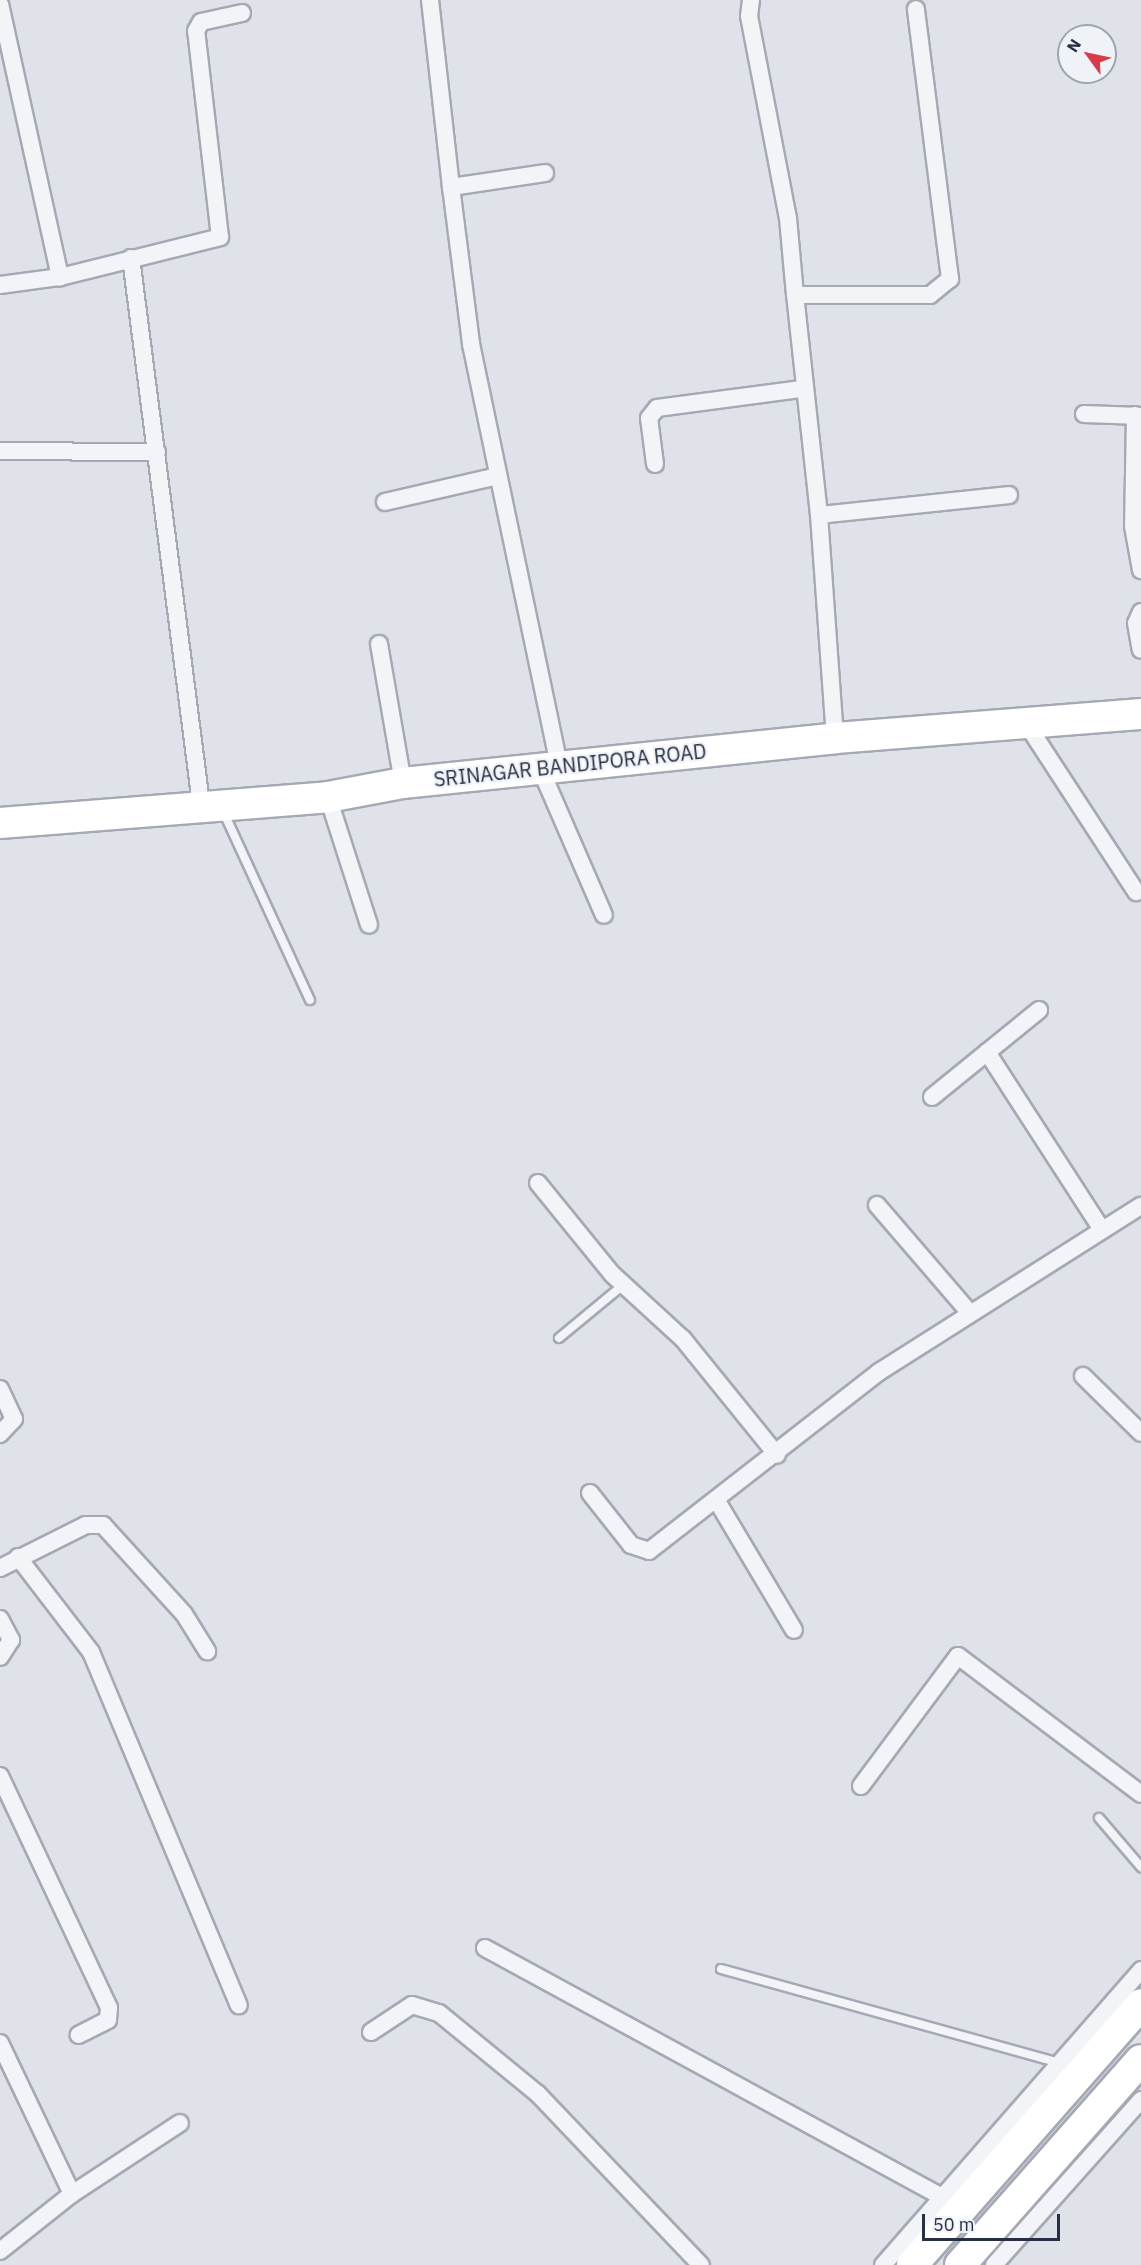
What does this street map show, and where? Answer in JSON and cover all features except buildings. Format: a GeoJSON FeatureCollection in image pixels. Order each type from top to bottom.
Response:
{"type":"FeatureCollection","features":[{"type":"Feature","properties":{"kind":"highway","name":"SRINAGAR BANDIPORA ROAD"},"geometry":{"type":"LineString","coordinates":[[0,823],[210,803],[328,797],[403,783],[549,767],[836,738],[1141,714]]}},
{"type":"Feature","properties":{"kind":"highway"},"geometry":{"type":"LineString","coordinates":[[912,2265],[1141,2004]]}},
{"type":"Feature","properties":{"kind":"highway"},"geometry":{"type":"LineString","coordinates":[[960,2265],[1141,2060]]}},
{"type":"Feature","properties":{"kind":"street"},"geometry":{"type":"LineString","coordinates":[[430,0],[471,344],[498,476],[549,767],[604,915]]}},
{"type":"Feature","properties":{"kind":"street"},"geometry":{"type":"LineString","coordinates":[[751,0],[749,16],[788,218],[802,389],[819,515],[836,738]]}},
{"type":"Feature","properties":{"kind":"street"},"geometry":{"type":"LineString","coordinates":[[0,4],[60,277]]}},
{"type":"Feature","properties":{"kind":"street"},"geometry":{"type":"LineString","coordinates":[[795,295],[930,295],[950,279],[916,9]]}},
{"type":"Feature","properties":{"kind":"street"},"geometry":{"type":"LineString","coordinates":[[0,285],[60,277],[220,237],[196,31],[201,22],[242,13]]}},
{"type":"Feature","properties":{"kind":"street"},"geometry":{"type":"LineString","coordinates":[[451,187],[545,173]]}},
{"type":"Feature","properties":{"kind":"street"},"geometry":{"type":"LineString","coordinates":[[131,258],[157,452],[210,803]]}},
{"type":"Feature","properties":{"kind":"street"},"geometry":{"type":"LineString","coordinates":[[655,464],[649,418],[657,408],[802,389]]}},
{"type":"Feature","properties":{"kind":"street"},"geometry":{"type":"LineString","coordinates":[[1084,414],[1138,416],[1137,491],[1141,570]]}},
{"type":"Feature","properties":{"kind":"street"},"geometry":{"type":"LineString","coordinates":[[0,451],[157,452]]}},
{"type":"Feature","properties":{"kind":"street"},"geometry":{"type":"LineString","coordinates":[[385,502],[498,476]]}},
{"type":"Feature","properties":{"kind":"street"},"geometry":{"type":"LineString","coordinates":[[819,515],[1009,495]]}},
{"type":"Feature","properties":{"kind":"street"},"geometry":{"type":"LineString","coordinates":[[1141,612],[1136,623],[1141,650]]}},
{"type":"Feature","properties":{"kind":"street"},"geometry":{"type":"LineString","coordinates":[[378,644],[403,783]]}},
{"type":"Feature","properties":{"kind":"street"},"geometry":{"type":"LineString","coordinates":[[1026,723],[1136,891]]}},
{"type":"Feature","properties":{"kind":"street"},"geometry":{"type":"LineString","coordinates":[[328,797],[369,925]]}},
{"type":"Feature","properties":{"kind":"street"},"geometry":{"type":"LineString","coordinates":[[932,1097],[1039,1010]]}},
{"type":"Feature","properties":{"kind":"street"},"geometry":{"type":"LineString","coordinates":[[987,1052],[1102,1230]]}},
{"type":"Feature","properties":{"kind":"street"},"geometry":{"type":"LineString","coordinates":[[538,1183],[623,1285],[683,1339],[777,1455]]}},
{"type":"Feature","properties":{"kind":"street"},"geometry":{"type":"LineString","coordinates":[[877,1206],[970,1312]]}},
{"type":"Feature","properties":{"kind":"street"},"geometry":{"type":"LineString","coordinates":[[590,1493],[642,1552],[717,1501],[879,1372],[970,1312],[1141,1206]]}},
{"type":"Feature","properties":{"kind":"street"},"geometry":{"type":"LineString","coordinates":[[1083,1376],[1141,1433]]}},
{"type":"Feature","properties":{"kind":"street"},"geometry":{"type":"LineString","coordinates":[[0,1389],[14,1419],[0,1434]]}},
{"type":"Feature","properties":{"kind":"street"},"geometry":{"type":"LineString","coordinates":[[717,1501],[794,1630]]}},
{"type":"Feature","properties":{"kind":"street"},"geometry":{"type":"LineString","coordinates":[[0,1568],[86,1525],[103,1525],[184,1614],[207,1651]]}},
{"type":"Feature","properties":{"kind":"street"},"geometry":{"type":"LineString","coordinates":[[18,1557],[91,1652],[239,2005]]}},
{"type":"Feature","properties":{"kind":"street"},"geometry":{"type":"LineString","coordinates":[[0,1619],[11,1640],[0,1657]]}},
{"type":"Feature","properties":{"kind":"street"},"geometry":{"type":"LineString","coordinates":[[861,1786],[958,1656],[1141,1794]]}},
{"type":"Feature","properties":{"kind":"street"},"geometry":{"type":"LineString","coordinates":[[0,1776],[109,2008],[108,2020],[79,2035]]}},
{"type":"Feature","properties":{"kind":"street"},"geometry":{"type":"LineString","coordinates":[[485,1948],[942,2197]]}},
{"type":"Feature","properties":{"kind":"street"},"geometry":{"type":"LineString","coordinates":[[883,2265],[1141,1970]]}},
{"type":"Feature","properties":{"kind":"street"},"geometry":{"type":"LineString","coordinates":[[371,2032],[412,2005],[439,2013],[538,2094],[701,2265]]}},
{"type":"Feature","properties":{"kind":"street"},"geometry":{"type":"LineString","coordinates":[[0,2043],[72,2194]]}},
{"type":"Feature","properties":{"kind":"street"},"geometry":{"type":"LineString","coordinates":[[994,2265],[1141,2100]]}},
{"type":"Feature","properties":{"kind":"street"},"geometry":{"type":"LineString","coordinates":[[0,2251],[72,2194],[180,2123]]}},
{"type":"Feature","properties":{"kind":"lane"},"geometry":{"type":"LineString","coordinates":[[210,803],[310,1000]]}},
{"type":"Feature","properties":{"kind":"lane"},"geometry":{"type":"LineString","coordinates":[[559,1338],[623,1285]]}},
{"type":"Feature","properties":{"kind":"lane"},"geometry":{"type":"LineString","coordinates":[[1099,1818],[1141,1867]]}},
{"type":"Feature","properties":{"kind":"lane"},"geometry":{"type":"LineString","coordinates":[[721,1969],[1060,2063]]}}]}
